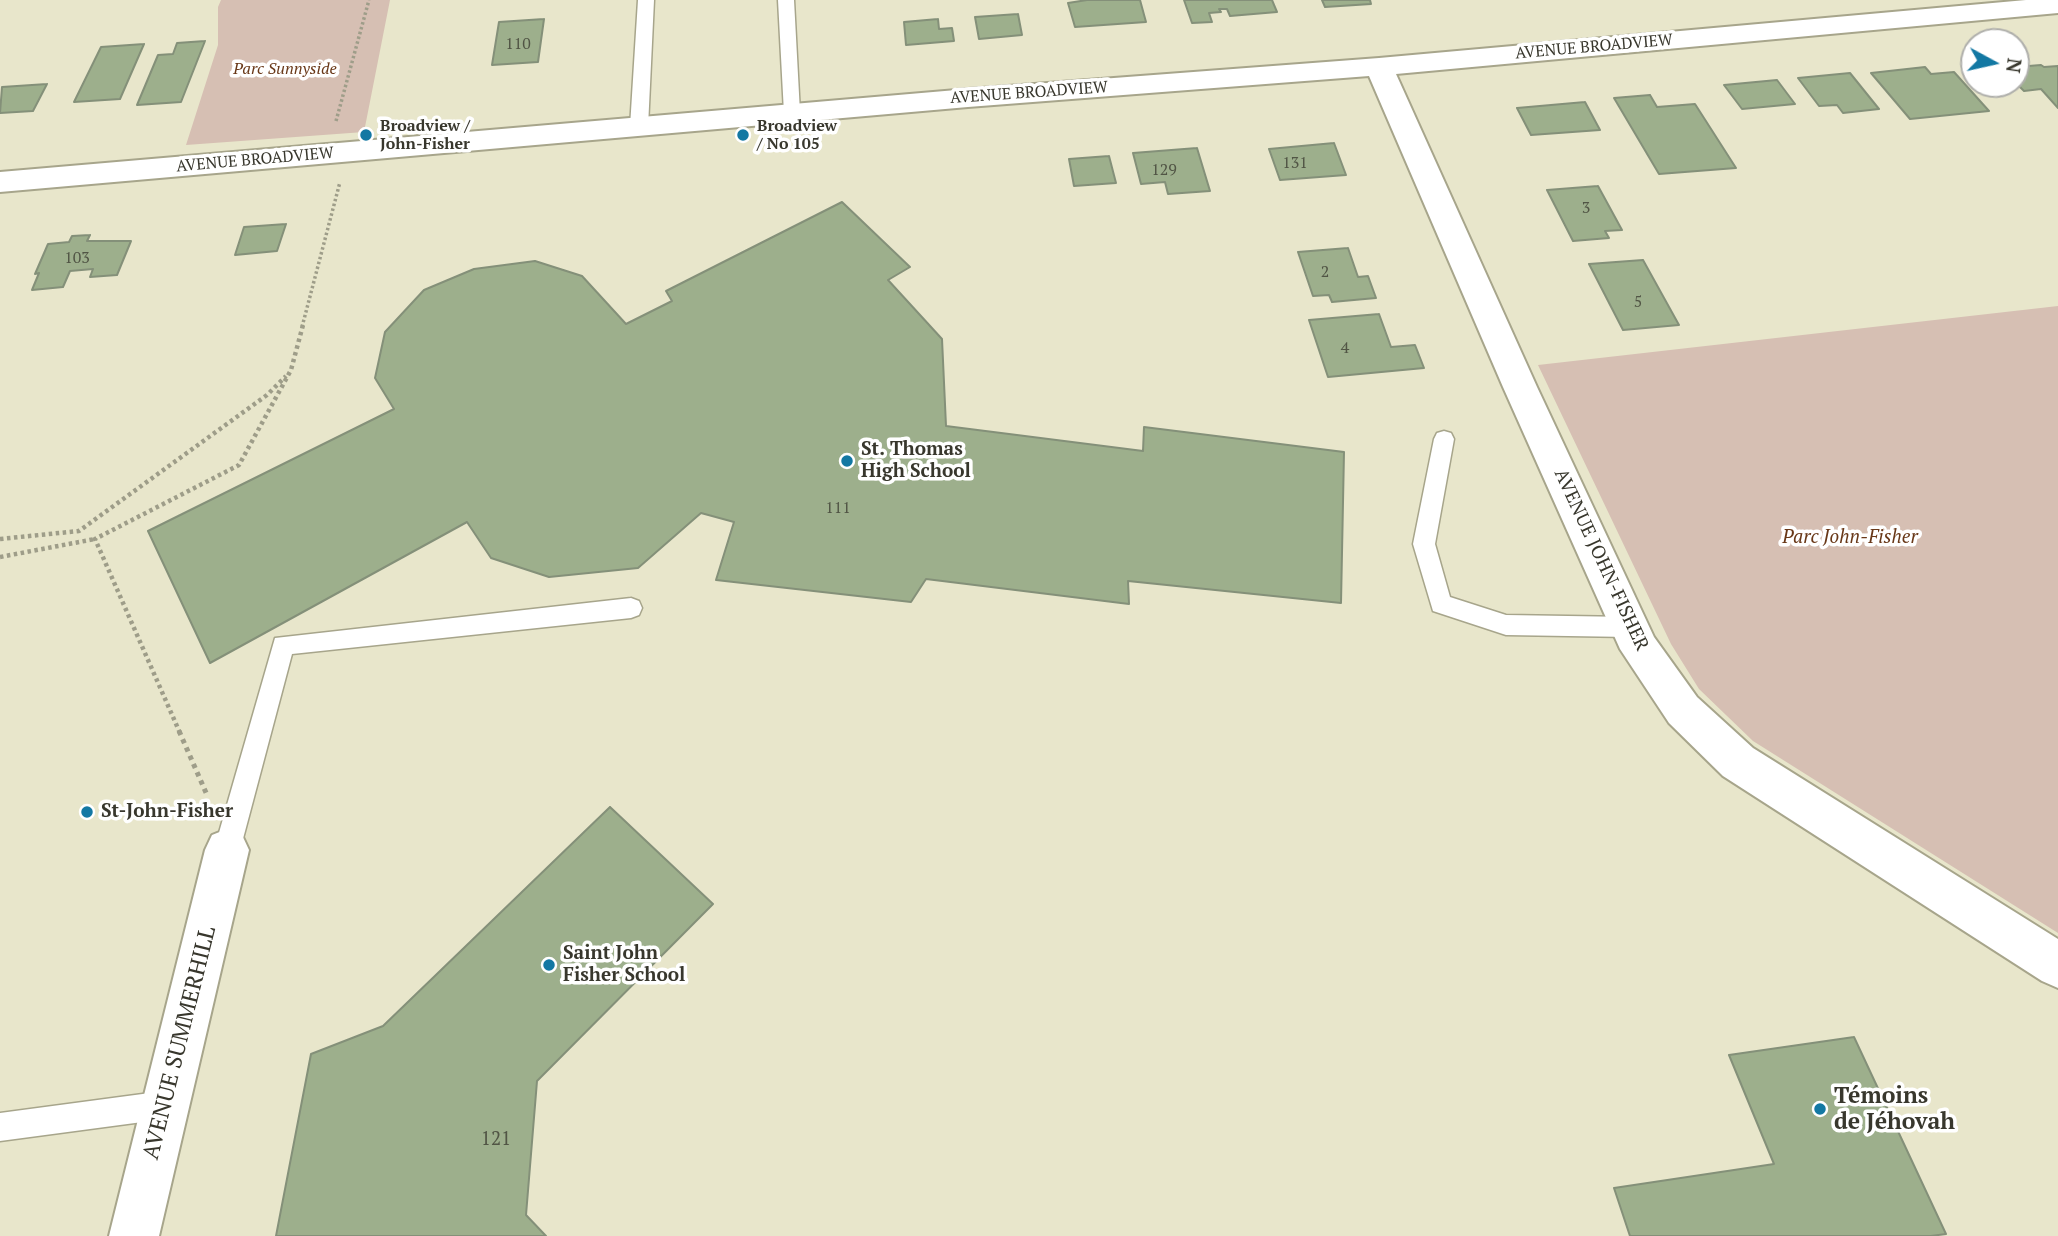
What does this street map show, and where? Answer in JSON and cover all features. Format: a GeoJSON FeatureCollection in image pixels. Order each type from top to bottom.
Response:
{"type":"FeatureCollection","features":[{"type":"Feature","properties":{"kind":"street","name":"AVENUE BROADVIEW"},"geometry":{"type":"LineString","coordinates":[[0,182],[792,113],[1378,67],[2058,5]]}},
{"type":"Feature","properties":{"kind":"street","name":"AVENUE JOHN-FISHER"},"geometry":{"type":"LineString","coordinates":[[1378,67],[1640,649],[1683,710],[1738,762],[2058,965]]}},
{"type":"Feature","properties":{"kind":"street","name":"AVENUE SUMMERHILL"},"geometry":{"type":"LineString","coordinates":[[134,1236],[226,850]]}},
{"type":"Feature","properties":{"kind":"lane"},"geometry":{"type":"LineString","coordinates":[[639,127],[646,0]]}},
{"type":"Feature","properties":{"kind":"lane"},"geometry":{"type":"LineString","coordinates":[[786,0],[792,113]]}},
{"type":"Feature","properties":{"kind":"lane"},"geometry":{"type":"LineString","coordinates":[[1444,439],[1424,544],[1441,604],[1506,625],[1630,627]]}},
{"type":"Feature","properties":{"kind":"lane"},"geometry":{"type":"LineString","coordinates":[[226,850],[283,645],[631,608]]}},
{"type":"Feature","properties":{"kind":"lane"},"geometry":{"type":"LineString","coordinates":[[0,1127],[165,1104]]}},
{"type":"Feature","properties":{"kind":"path"},"geometry":{"type":"LineString","coordinates":[[335,124],[369,0]]}},
{"type":"Feature","properties":{"kind":"path"},"geometry":{"type":"LineString","coordinates":[[0,557],[95,539],[239,466],[291,370],[341,178]]}},
{"type":"Feature","properties":{"kind":"path"},"geometry":{"type":"LineString","coordinates":[[0,539],[79,531],[267,395],[291,370]]}},
{"type":"Feature","properties":{"kind":"path"},"geometry":{"type":"LineString","coordinates":[[95,539],[208,797]]}},
{"type":"Feature","properties":{"kind":"green space","name":"Parc Sunnyside"},"geometry":{"type":"Polygon","coordinates":[[[221,0],[390,0],[364,132],[186,145],[218,45],[218,7],[221,0]]]}},
{"type":"Feature","properties":{"kind":"green space","name":"Parc John-Fisher"},"geometry":{"type":"Polygon","coordinates":[[[2058,306],[2058,933],[1753,741],[1699,689],[1671,644],[1538,365],[2058,306]]]}},
{"type":"Feature","properties":{"kind":"building"},"geometry":{"type":"Polygon","coordinates":[[[1087,0],[1140,0],[1146,22],[1075,27],[1068,3],[1087,0]]]}},
{"type":"Feature","properties":{"kind":"building"},"geometry":{"type":"Polygon","coordinates":[[[1184,0],[1272,0],[1277,12],[1230,16],[1227,9],[1219,9],[1221,12],[1209,13],[1212,22],[1192,23],[1184,0]]]}},
{"type":"Feature","properties":{"kind":"building"},"geometry":{"type":"Polygon","coordinates":[[[1322,0],[1370,0],[1371,4],[1325,7],[1322,0]]]}},
{"type":"Feature","properties":{"kind":"building"},"geometry":{"type":"Polygon","coordinates":[[[1018,14],[1022,35],[979,39],[975,17],[1018,14]]]}},
{"type":"Feature","properties":{"kind":"building"},"geometry":{"type":"Polygon","coordinates":[[[544,19],[538,62],[492,65],[499,22],[544,19]]]}},
{"type":"Feature","properties":{"kind":"building"},"geometry":{"type":"Polygon","coordinates":[[[938,19],[939,29],[952,28],[954,41],[906,45],[904,22],[938,19]]]}},
{"type":"Feature","properties":{"kind":"building"},"geometry":{"type":"Polygon","coordinates":[[[205,41],[181,102],[137,105],[158,55],[173,54],[177,43],[205,41]]]}},
{"type":"Feature","properties":{"kind":"building"},"geometry":{"type":"Polygon","coordinates":[[[144,44],[120,99],[74,102],[101,47],[144,44]]]}},
{"type":"Feature","properties":{"kind":"building"},"geometry":{"type":"Polygon","coordinates":[[[2030,66],[2058,66],[2058,108],[2041,89],[2030,90],[2030,66]]]}},
{"type":"Feature","properties":{"kind":"building"},"geometry":{"type":"Polygon","coordinates":[[[1925,67],[1931,74],[1954,72],[1960,79],[1960,98],[1977,98],[1989,111],[1910,119],[1871,73],[1925,67]]]}},
{"type":"Feature","properties":{"kind":"building"},"geometry":{"type":"Polygon","coordinates":[[[1850,73],[1879,109],[1843,113],[1837,105],[1819,106],[1798,78],[1850,73]]]}},
{"type":"Feature","properties":{"kind":"building"},"geometry":{"type":"Polygon","coordinates":[[[1777,80],[1795,104],[1742,109],[1724,85],[1777,80]]]}},
{"type":"Feature","properties":{"kind":"building"},"geometry":{"type":"Polygon","coordinates":[[[47,84],[33,111],[0,113],[2,87],[47,84]]]}},
{"type":"Feature","properties":{"kind":"building"},"geometry":{"type":"Polygon","coordinates":[[[1650,95],[1657,107],[1695,104],[1736,168],[1659,174],[1614,98],[1650,95]]]}},
{"type":"Feature","properties":{"kind":"building"},"geometry":{"type":"Polygon","coordinates":[[[1585,102],[1600,130],[1531,135],[1517,108],[1585,102]]]}},
{"type":"Feature","properties":{"kind":"building"},"geometry":{"type":"Polygon","coordinates":[[[1334,143],[1346,175],[1280,180],[1269,149],[1334,143]]]}},
{"type":"Feature","properties":{"kind":"building"},"geometry":{"type":"Polygon","coordinates":[[[1197,148],[1210,191],[1168,194],[1165,182],[1141,184],[1133,153],[1197,148]]]}},
{"type":"Feature","properties":{"kind":"building"},"geometry":{"type":"Polygon","coordinates":[[[1109,156],[1116,183],[1074,186],[1069,159],[1109,156]]]}},
{"type":"Feature","properties":{"kind":"building"},"geometry":{"type":"Polygon","coordinates":[[[1598,186],[1622,230],[1605,231],[1609,238],[1573,241],[1547,190],[1598,186]]]}},
{"type":"Feature","properties":{"kind":"building"},"geometry":{"type":"Polygon","coordinates":[[[842,202],[910,267],[888,280],[942,339],[946,426],[1143,451],[1144,427],[1344,452],[1341,603],[1128,581],[1129,604],[926,579],[911,602],[716,580],[734,522],[701,513],[638,568],[549,577],[491,558],[467,522],[210,663],[148,531],[394,409],[375,378],[385,332],[424,290],[474,269],[535,261],[582,276],[626,324],[672,301],[666,291],[842,202]]]}},
{"type":"Feature","properties":{"kind":"building"},"geometry":{"type":"Polygon","coordinates":[[[286,224],[277,251],[235,255],[244,227],[286,224]]]}},
{"type":"Feature","properties":{"kind":"building"},"geometry":{"type":"Polygon","coordinates":[[[90,235],[87,241],[131,241],[117,275],[90,277],[93,269],[70,271],[63,287],[32,290],[39,273],[35,274],[48,244],[69,242],[72,236],[90,235]]]}},
{"type":"Feature","properties":{"kind":"building"},"geometry":{"type":"Polygon","coordinates":[[[1348,248],[1358,277],[1368,276],[1376,298],[1332,302],[1329,295],[1313,296],[1298,252],[1348,248]]]}},
{"type":"Feature","properties":{"kind":"building"},"geometry":{"type":"Polygon","coordinates":[[[1643,260],[1679,325],[1623,330],[1589,264],[1643,260]]]}},
{"type":"Feature","properties":{"kind":"building"},"geometry":{"type":"Polygon","coordinates":[[[1379,314],[1391,347],[1415,345],[1424,368],[1328,377],[1309,320],[1379,314]]]}},
{"type":"Feature","properties":{"kind":"building","name":"Saint John Fisher School"},"geometry":{"type":"Polygon","coordinates":[[[610,807],[713,904],[537,1081],[526,1215],[546,1236],[276,1236],[311,1054],[383,1026],[610,807]]]}},
{"type":"Feature","properties":{"kind":"building","name":"Témoins de Jéhovah"},"geometry":{"type":"Polygon","coordinates":[[[1854,1037],[1946,1234],[1630,1236],[1614,1188],[1774,1164],[1729,1055],[1854,1037]]]}},
{"type":"Feature","properties":{"kind":"place","name":"Broadview / John-Fisher"},"geometry":{"type":"Point","coordinates":[366,135]}},
{"type":"Feature","properties":{"kind":"place","name":"Broadview / No 105"},"geometry":{"type":"Point","coordinates":[743,135]}},
{"type":"Feature","properties":{"kind":"place","name":"St. Thomas High School"},"geometry":{"type":"Point","coordinates":[847,461]}},
{"type":"Feature","properties":{"kind":"place","name":"St-John-Fisher"},"geometry":{"type":"Point","coordinates":[87,812]}},
{"type":"Feature","properties":{"kind":"place","name":"Saint John Fisher School"},"geometry":{"type":"Point","coordinates":[549,965]}},
{"type":"Feature","properties":{"kind":"place","name":"Témoins de Jéhovah"},"geometry":{"type":"Point","coordinates":[1820,1109]}}]}
